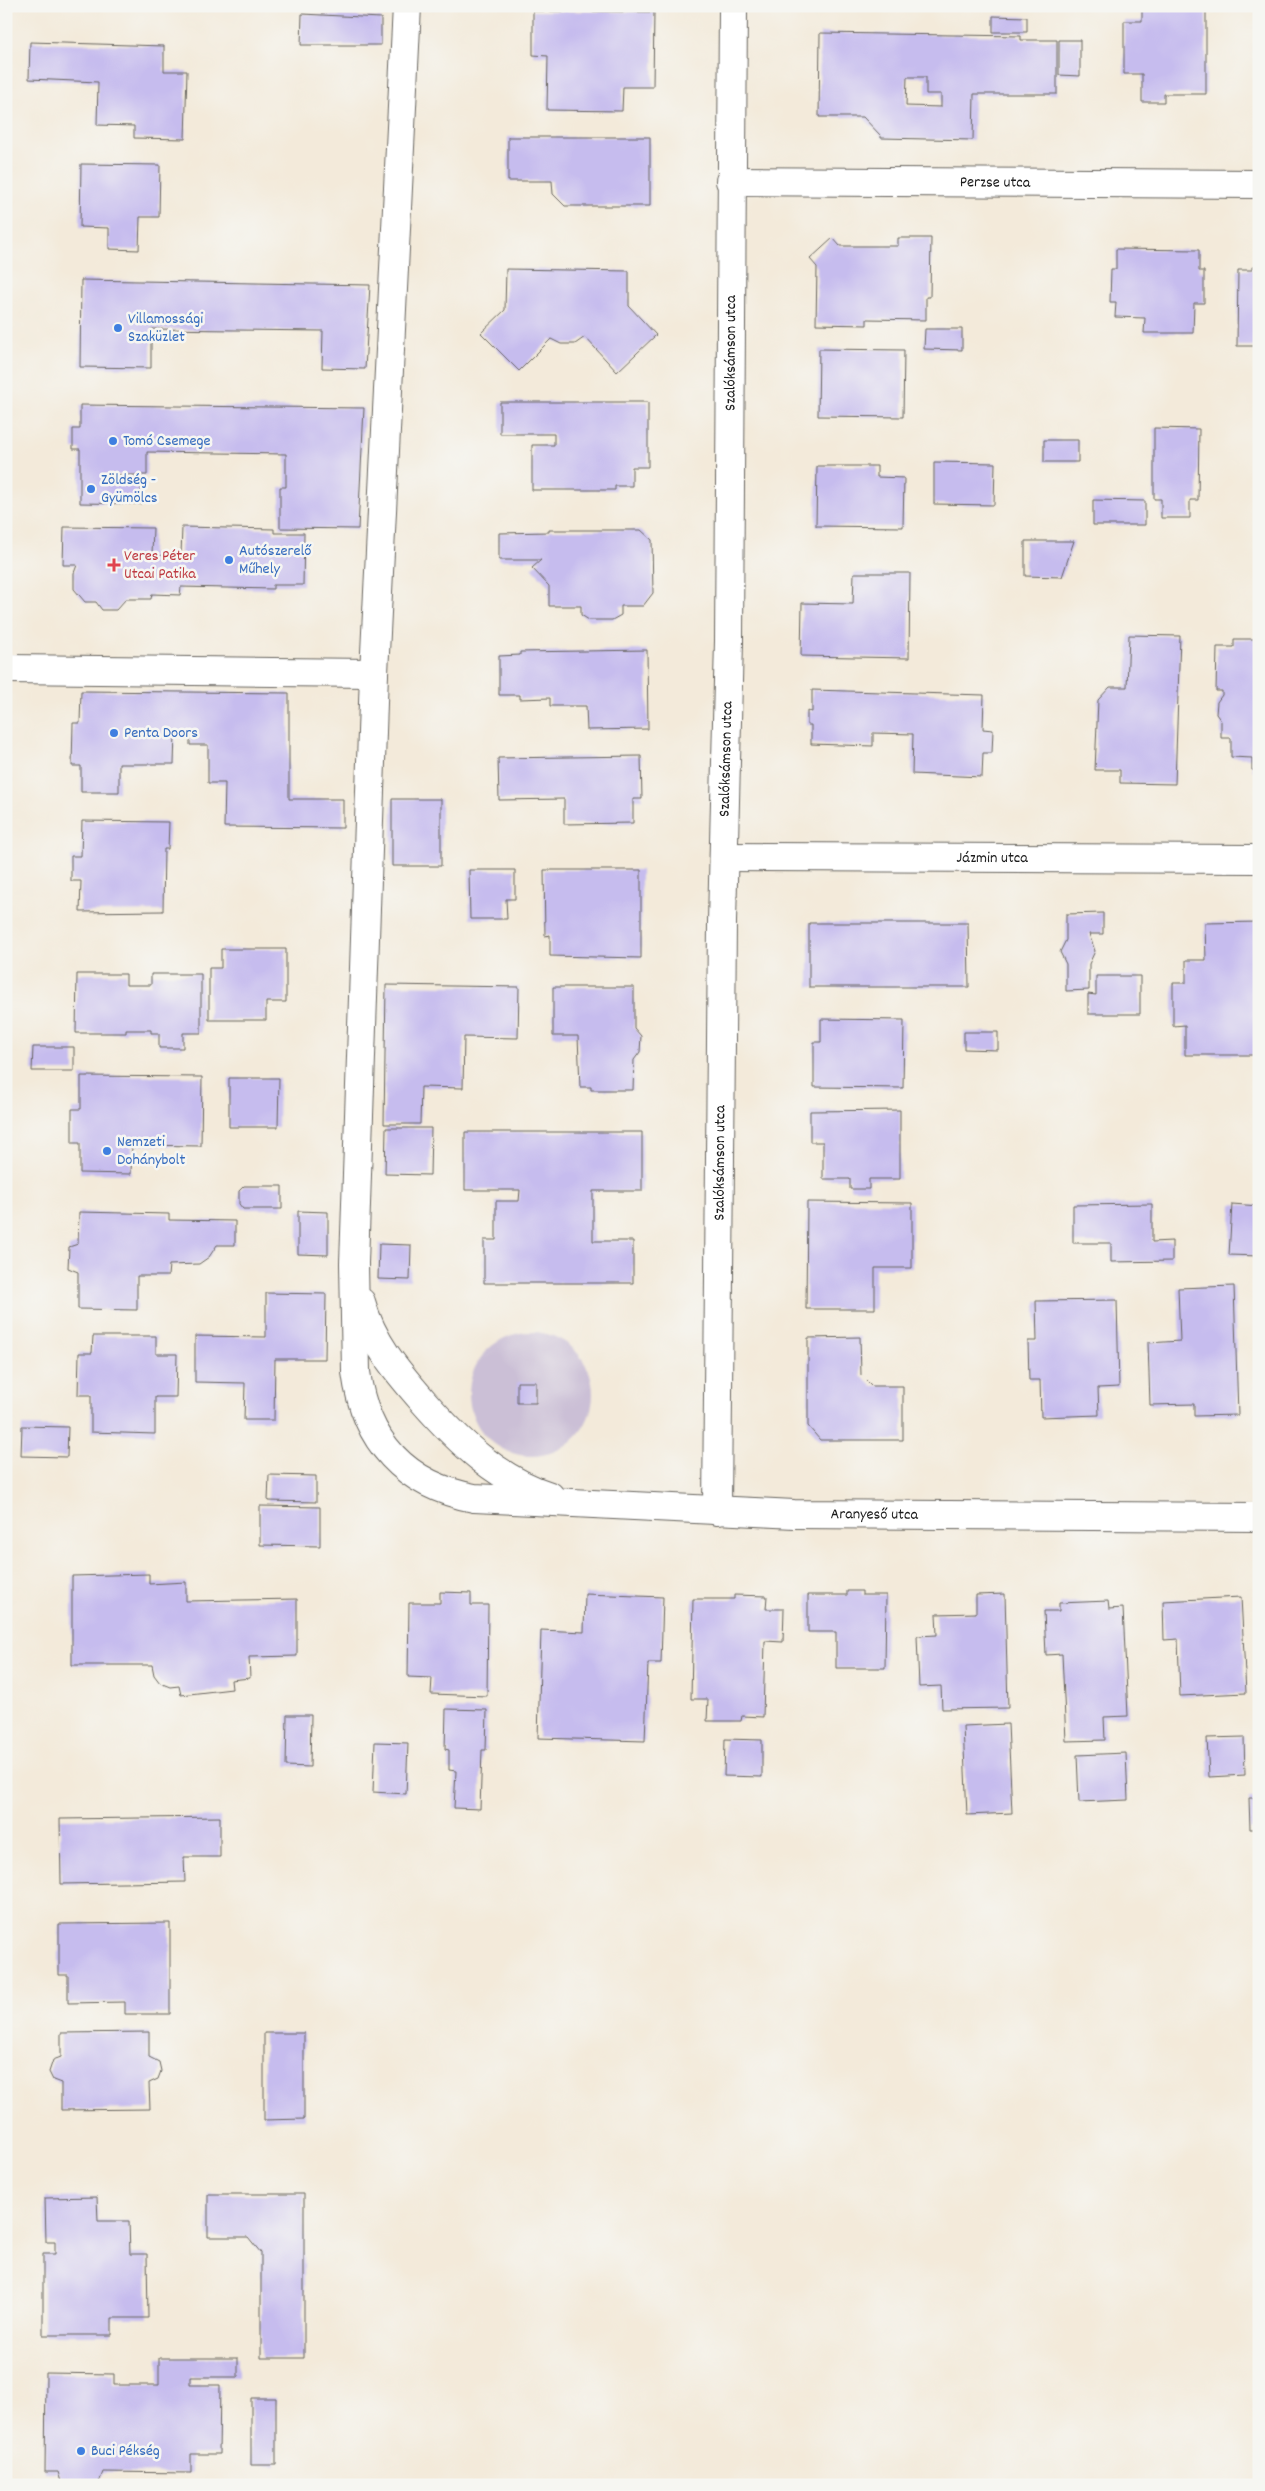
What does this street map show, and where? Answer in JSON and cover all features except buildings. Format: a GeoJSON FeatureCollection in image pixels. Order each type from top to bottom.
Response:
{"type":"FeatureCollection","features":[{"type":"Feature","properties":{"kind":"street"},"geometry":{"type":"LineString","coordinates":[[406,6],[374,672],[354,1264],[360,1297],[374,1338],[394,1368],[435,1415],[473,1453],[503,1474],[540,1492],[578,1504]]}},
{"type":"Feature","properties":{"kind":"street","name":"Szalóksámson utca"},"geometry":{"type":"LineString","coordinates":[[717,1511],[724,857],[729,641],[730,181],[733,6]]}},
{"type":"Feature","properties":{"kind":"street","name":"Perzse utca"},"geometry":{"type":"LineString","coordinates":[[730,181],[1259,184]]}},
{"type":"Feature","properties":{"kind":"street"},"geometry":{"type":"LineString","coordinates":[[6,669],[374,672]]}},
{"type":"Feature","properties":{"kind":"street","name":"Jázmin utca"},"geometry":{"type":"LineString","coordinates":[[724,857],[1259,860]]}},
{"type":"Feature","properties":{"kind":"street","name":"Aranyeső utca"},"geometry":{"type":"LineString","coordinates":[[354,1264],[356,1372],[358,1389],[369,1423],[388,1451],[412,1474],[440,1490],[490,1499],[794,1514],[1259,1518]]}},
{"type":"Feature","properties":{"kind":"shaded area"},"geometry":{"type":"Polygon","coordinates":[[[531,1332],[555,1337],[575,1350],[588,1370],[593,1394],[588,1418],[575,1438],[555,1451],[531,1456],[507,1451],[487,1438],[474,1418],[469,1394],[474,1370],[487,1350],[507,1337],[531,1332]]]}},
{"type":"Feature","properties":{"kind":"place","name":"Villamossági Szaküzlet"},"geometry":{"type":"Point","coordinates":[118,328]}},
{"type":"Feature","properties":{"kind":"place","name":"Tomó Csemege"},"geometry":{"type":"Point","coordinates":[113,441]}},
{"type":"Feature","properties":{"kind":"place","name":"Zöldség - Gyümölcs"},"geometry":{"type":"Point","coordinates":[91,489]}},
{"type":"Feature","properties":{"kind":"place","name":"Autószerelő Műhely"},"geometry":{"type":"Point","coordinates":[229,560]}},
{"type":"Feature","properties":{"kind":"place","name":"Veres Péter Utcai Patika"},"geometry":{"type":"Point","coordinates":[114,565]}},
{"type":"Feature","properties":{"kind":"place","name":"Penta Doors"},"geometry":{"type":"Point","coordinates":[114,733]}},
{"type":"Feature","properties":{"kind":"place","name":"Nemzeti Dohánybolt"},"geometry":{"type":"Point","coordinates":[107,1151]}},
{"type":"Feature","properties":{"kind":"place","name":"Buci Pékség"},"geometry":{"type":"Point","coordinates":[81,2451]}}]}
